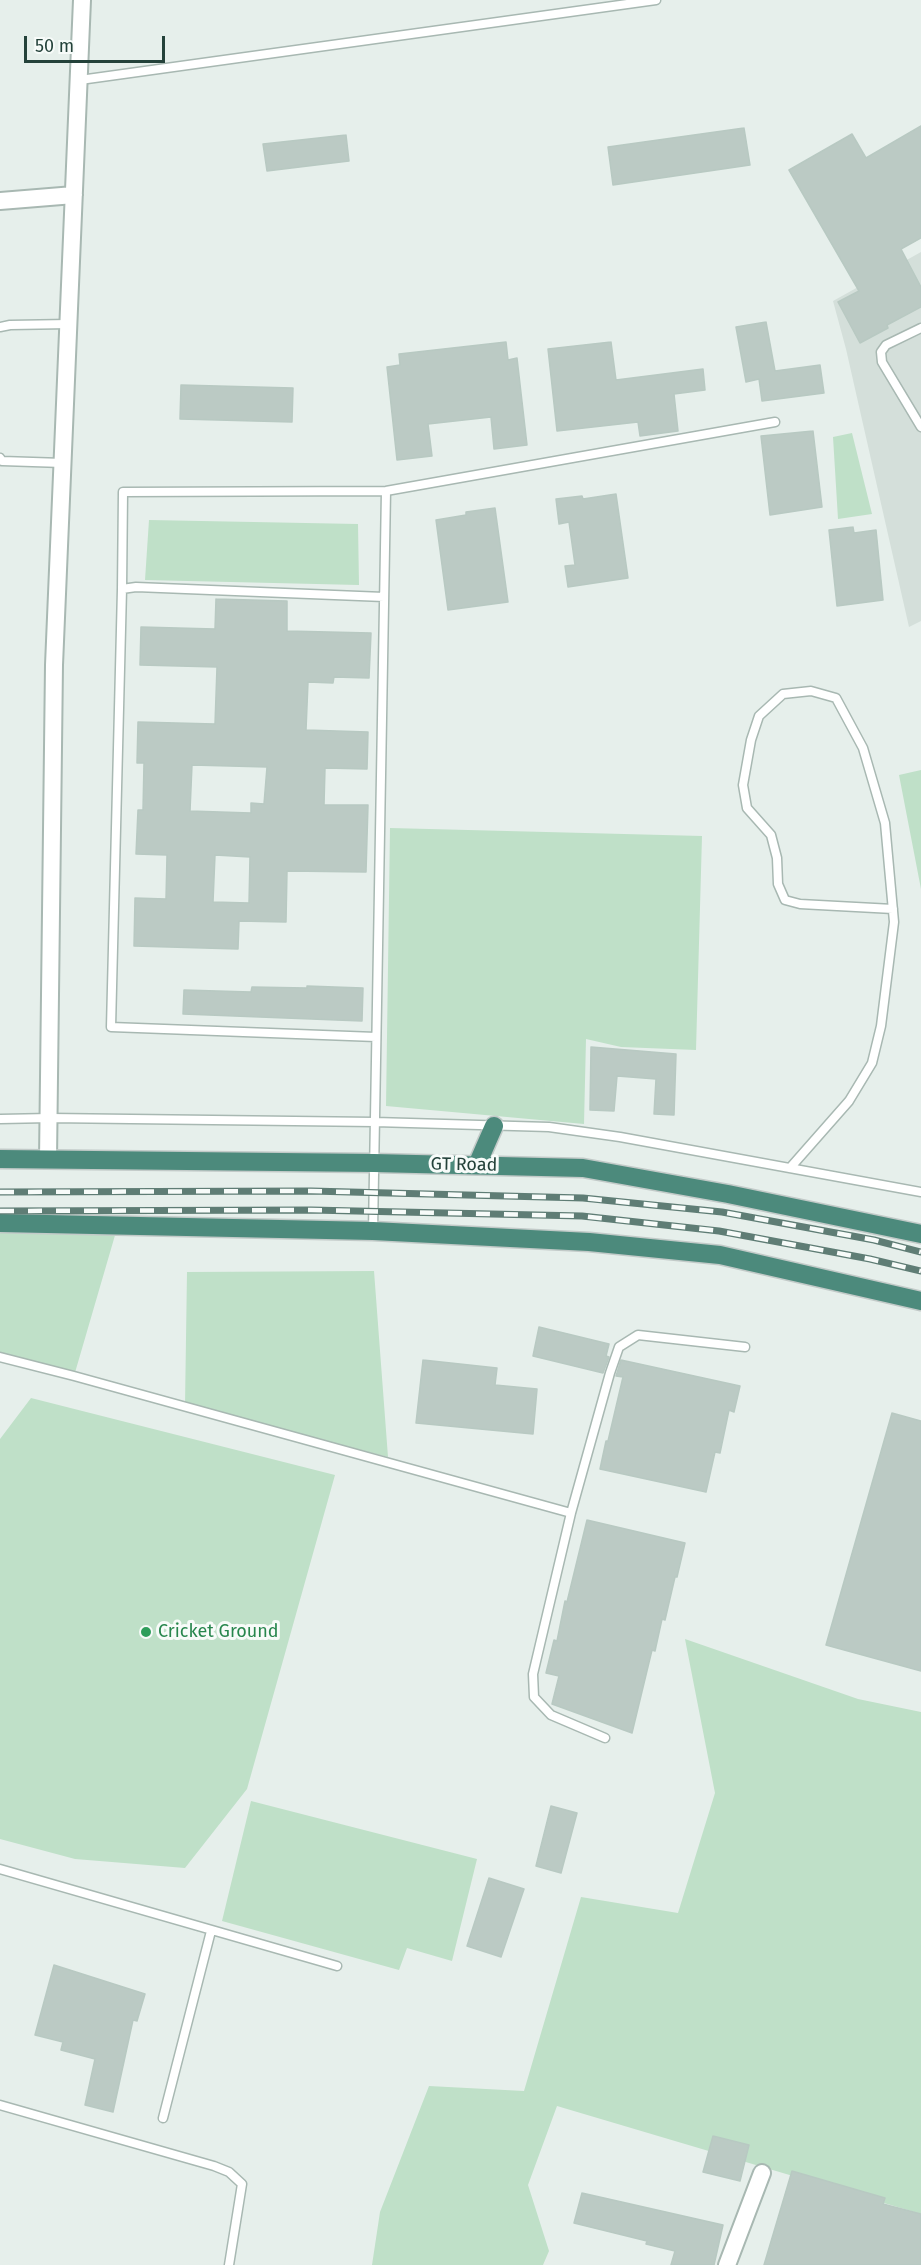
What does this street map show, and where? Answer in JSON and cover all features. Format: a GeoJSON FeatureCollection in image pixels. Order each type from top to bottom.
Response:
{"type":"FeatureCollection","features":[{"type":"Feature","properties":{"kind":"highway"},"geometry":{"type":"LineString","coordinates":[[477,1165],[494,1126]]}},
{"type":"Feature","properties":{"kind":"highway","name":"GT Road"},"geometry":{"type":"LineString","coordinates":[[0,1159],[374,1162],[584,1168],[728,1194],[921,1234]]}},
{"type":"Feature","properties":{"kind":"highway"},"geometry":{"type":"LineString","coordinates":[[0,1222],[373,1231],[589,1242],[720,1255],[921,1301]]}},
{"type":"Feature","properties":{"kind":"street"},"geometry":{"type":"LineString","coordinates":[[48,1159],[54,665],[82,0]]}},
{"type":"Feature","properties":{"kind":"street"},"geometry":{"type":"LineString","coordinates":[[0,201],[74,195]]}},
{"type":"Feature","properties":{"kind":"street"},"geometry":{"type":"LineString","coordinates":[[727,2265],[762,2173]]}},
{"type":"Feature","properties":{"kind":"lane"},"geometry":{"type":"LineString","coordinates":[[80,80],[656,0]]}},
{"type":"Feature","properties":{"kind":"lane"},"geometry":{"type":"LineString","coordinates":[[0,327],[69,324]]}},
{"type":"Feature","properties":{"kind":"lane"},"geometry":{"type":"LineString","coordinates":[[921,328],[886,345],[880,352],[882,362],[921,428]]}},
{"type":"Feature","properties":{"kind":"lane"},"geometry":{"type":"LineString","coordinates":[[376,1037],[111,1027],[123,492],[386,491],[775,422]]}},
{"type":"Feature","properties":{"kind":"lane"},"geometry":{"type":"LineString","coordinates":[[0,458],[2,461],[63,463]]}},
{"type":"Feature","properties":{"kind":"lane"},"geometry":{"type":"LineString","coordinates":[[373,1231],[386,491]]}},
{"type":"Feature","properties":{"kind":"lane"},"geometry":{"type":"LineString","coordinates":[[122,589],[136,587],[384,597]]}},
{"type":"Feature","properties":{"kind":"lane"},"geometry":{"type":"LineString","coordinates":[[790,1168],[849,1101],[872,1064],[881,1026],[894,922],[885,824],[863,748],[837,698],[811,691],[783,694],[759,716],[751,740],[743,785],[747,808],[771,835],[777,858],[778,884],[785,900],[800,904],[892,909]]}},
{"type":"Feature","properties":{"kind":"lane"},"geometry":{"type":"LineString","coordinates":[[0,1119],[375,1122],[549,1127],[620,1137],[921,1192]]}},
{"type":"Feature","properties":{"kind":"lane"},"geometry":{"type":"LineString","coordinates":[[605,1738],[550,1715],[534,1697],[533,1674],[572,1513],[619,1347],[638,1335],[745,1347]]}},
{"type":"Feature","properties":{"kind":"lane"},"geometry":{"type":"LineString","coordinates":[[0,1358],[121,1388],[572,1513]]}},
{"type":"Feature","properties":{"kind":"lane"},"geometry":{"type":"LineString","coordinates":[[0,1869],[337,1966]]}},
{"type":"Feature","properties":{"kind":"lane"},"geometry":{"type":"LineString","coordinates":[[163,2118],[211,1931]]}},
{"type":"Feature","properties":{"kind":"lane"},"geometry":{"type":"LineString","coordinates":[[0,2105],[229,2172],[242,2184],[229,2265]]}},
{"type":"Feature","properties":{"kind":"shaded area"},"geometry":{"type":"Polygon","coordinates":[[[921,252],[921,621],[909,627],[833,301],[921,252]]]}},
{"type":"Feature","properties":{"kind":"green space"},"geometry":{"type":"Polygon","coordinates":[[[852,433],[872,514],[838,519],[833,437],[852,433]]]}},
{"type":"Feature","properties":{"kind":"green space"},"geometry":{"type":"Polygon","coordinates":[[[149,520],[358,524],[359,585],[145,580],[149,520]]]}},
{"type":"Feature","properties":{"kind":"green space"},"geometry":{"type":"Polygon","coordinates":[[[921,770],[921,889],[899,775],[921,770]]]}},
{"type":"Feature","properties":{"kind":"green space"},"geometry":{"type":"Polygon","coordinates":[[[390,828],[702,836],[696,1050],[621,1047],[586,1039],[584,1124],[386,1106],[390,828]]]}},
{"type":"Feature","properties":{"kind":"green space"},"geometry":{"type":"Polygon","coordinates":[[[0,1223],[118,1225],[74,1376],[0,1356],[0,1223]]]}},
{"type":"Feature","properties":{"kind":"green space"},"geometry":{"type":"Polygon","coordinates":[[[374,1271],[388,1457],[185,1405],[187,1272],[374,1271]]]}},
{"type":"Feature","properties":{"kind":"green space","name":"Cricket Ground"},"geometry":{"type":"Polygon","coordinates":[[[31,1398],[335,1475],[247,1789],[185,1868],[75,1859],[0,1839],[0,1439],[31,1398]]]}},
{"type":"Feature","properties":{"kind":"green space"},"geometry":{"type":"Polygon","coordinates":[[[685,1639],[858,1699],[921,1712],[921,2214],[557,2106],[528,2185],[549,2251],[543,2265],[372,2265],[380,2212],[429,2086],[524,2091],[581,1897],[678,1913],[715,1793],[685,1639]]]}},
{"type":"Feature","properties":{"kind":"green space"},"geometry":{"type":"Polygon","coordinates":[[[251,1801],[477,1859],[452,1961],[407,1948],[399,1970],[222,1921],[251,1801]]]}},
{"type":"Feature","properties":{"kind":"building"},"geometry":{"type":"Polygon","coordinates":[[[921,126],[921,238],[901,249],[921,287],[921,307],[860,343],[838,302],[859,291],[789,170],[852,134],[866,158],[921,126]]]}},
{"type":"Feature","properties":{"kind":"building"},"geometry":{"type":"Polygon","coordinates":[[[744,128],[750,165],[613,185],[608,147],[744,128]]]}},
{"type":"Feature","properties":{"kind":"building"},"geometry":{"type":"Polygon","coordinates":[[[346,135],[349,161],[267,171],[263,144],[346,135]]]}},
{"type":"Feature","properties":{"kind":"building"},"geometry":{"type":"Polygon","coordinates":[[[766,322],[775,371],[820,365],[824,393],[762,401],[759,379],[746,382],[736,327],[766,322]]]}},
{"type":"Feature","properties":{"kind":"building"},"geometry":{"type":"Polygon","coordinates":[[[506,342],[508,360],[517,358],[527,445],[494,449],[491,417],[428,424],[432,456],[397,460],[387,367],[400,365],[399,354],[506,342]]]}},
{"type":"Feature","properties":{"kind":"building"},"geometry":{"type":"Polygon","coordinates":[[[611,342],[616,380],[703,369],[705,390],[674,394],[678,431],[640,436],[638,422],[557,431],[548,349],[611,342]]]}},
{"type":"Feature","properties":{"kind":"building"},"geometry":{"type":"Polygon","coordinates":[[[181,385],[293,388],[292,422],[180,419],[181,385]]]}},
{"type":"Feature","properties":{"kind":"building"},"geometry":{"type":"Polygon","coordinates":[[[813,431],[822,507],[770,515],[761,436],[813,431]]]}},
{"type":"Feature","properties":{"kind":"building"},"geometry":{"type":"Polygon","coordinates":[[[616,494],[628,578],[568,587],[565,566],[575,565],[569,522],[559,524],[556,499],[582,496],[583,499],[616,494]]]}},
{"type":"Feature","properties":{"kind":"building"},"geometry":{"type":"Polygon","coordinates":[[[495,508],[508,602],[448,610],[436,520],[466,515],[466,512],[495,508]]]}},
{"type":"Feature","properties":{"kind":"building"},"geometry":{"type":"Polygon","coordinates":[[[853,527],[854,533],[876,530],[883,600],[837,606],[829,530],[853,527]]]}},
{"type":"Feature","properties":{"kind":"building"},"geometry":{"type":"Polygon","coordinates":[[[216,599],[287,601],[287,631],[371,633],[369,678],[334,677],[333,683],[308,682],[306,730],[368,732],[367,769],[325,768],[324,805],[368,805],[366,872],[287,871],[286,922],[239,921],[238,949],[134,946],[135,898],[166,899],[167,855],[136,854],[138,810],[143,810],[144,763],[137,763],[138,722],[215,724],[217,667],[140,665],[141,627],[215,629],[216,599]],[[192,765],[190,811],[251,813],[251,803],[264,804],[267,767],[192,765]],[[215,855],[213,902],[249,903],[250,857],[215,855]]]}},
{"type":"Feature","properties":{"kind":"building"},"geometry":{"type":"Polygon","coordinates":[[[307,986],[363,988],[362,1021],[183,1014],[184,990],[251,992],[252,987],[307,988],[307,986]]]}},
{"type":"Feature","properties":{"kind":"building"},"geometry":{"type":"Polygon","coordinates":[[[591,1047],[676,1054],[674,1115],[654,1114],[656,1079],[617,1076],[614,1111],[590,1110],[591,1047]]]}},
{"type":"Feature","properties":{"kind":"building"},"geometry":{"type":"Polygon","coordinates":[[[539,1327],[609,1344],[606,1356],[609,1357],[603,1373],[533,1356],[539,1327]]]}},
{"type":"Feature","properties":{"kind":"building"},"geometry":{"type":"Polygon","coordinates":[[[423,1360],[497,1368],[495,1385],[537,1389],[533,1434],[416,1423],[423,1360]]]}},
{"type":"Feature","properties":{"kind":"building"},"geometry":{"type":"Polygon","coordinates":[[[621,1360],[740,1386],[734,1412],[729,1410],[720,1453],[715,1452],[706,1492],[600,1469],[623,1377],[616,1376],[621,1360]]]}},
{"type":"Feature","properties":{"kind":"building"},"geometry":{"type":"Polygon","coordinates":[[[892,1413],[921,1421],[921,1671],[826,1645],[892,1413]]]}},
{"type":"Feature","properties":{"kind":"building"},"geometry":{"type":"Polygon","coordinates":[[[587,1520],[685,1543],[665,1620],[662,1619],[655,1651],[652,1650],[632,1733],[552,1704],[559,1676],[546,1673],[554,1640],[557,1641],[565,1601],[567,1602],[587,1520]]]}},
{"type":"Feature","properties":{"kind":"building"},"geometry":{"type":"Polygon","coordinates":[[[551,1806],[577,1813],[561,1873],[536,1866],[551,1806]]]}},
{"type":"Feature","properties":{"kind":"building"},"geometry":{"type":"Polygon","coordinates":[[[489,1878],[524,1889],[501,1957],[467,1946],[489,1878]]]}},
{"type":"Feature","properties":{"kind":"building"},"geometry":{"type":"Polygon","coordinates":[[[54,1965],[145,1994],[137,2021],[133,2020],[113,2112],[85,2105],[95,2059],[61,2050],[63,2042],[35,2035],[54,1965]]]}},
{"type":"Feature","properties":{"kind":"building"},"geometry":{"type":"Polygon","coordinates":[[[713,2136],[749,2145],[740,2181],[703,2172],[713,2136]]]}},
{"type":"Feature","properties":{"kind":"building"},"geometry":{"type":"Polygon","coordinates":[[[792,2171],[885,2198],[883,2204],[921,2214],[921,2265],[764,2265],[792,2171]]]}},
{"type":"Feature","properties":{"kind":"building"},"geometry":{"type":"Polygon","coordinates":[[[582,2193],[723,2225],[714,2265],[671,2265],[675,2251],[646,2244],[647,2241],[574,2223],[582,2193]]]}},
{"type":"Feature","properties":{"kind":"railway"},"geometry":{"type":"LineString","coordinates":[[0,1192],[311,1191],[583,1198],[722,1212],[874,1240],[921,1252]]}},
{"type":"Feature","properties":{"kind":"railway"},"geometry":{"type":"LineString","coordinates":[[0,1211],[311,1210],[582,1216],[719,1231],[870,1259],[921,1271]]}},
{"type":"Feature","properties":{"kind":"place","name":"Cricket Ground"},"geometry":{"type":"Point","coordinates":[146,1632]}}]}
